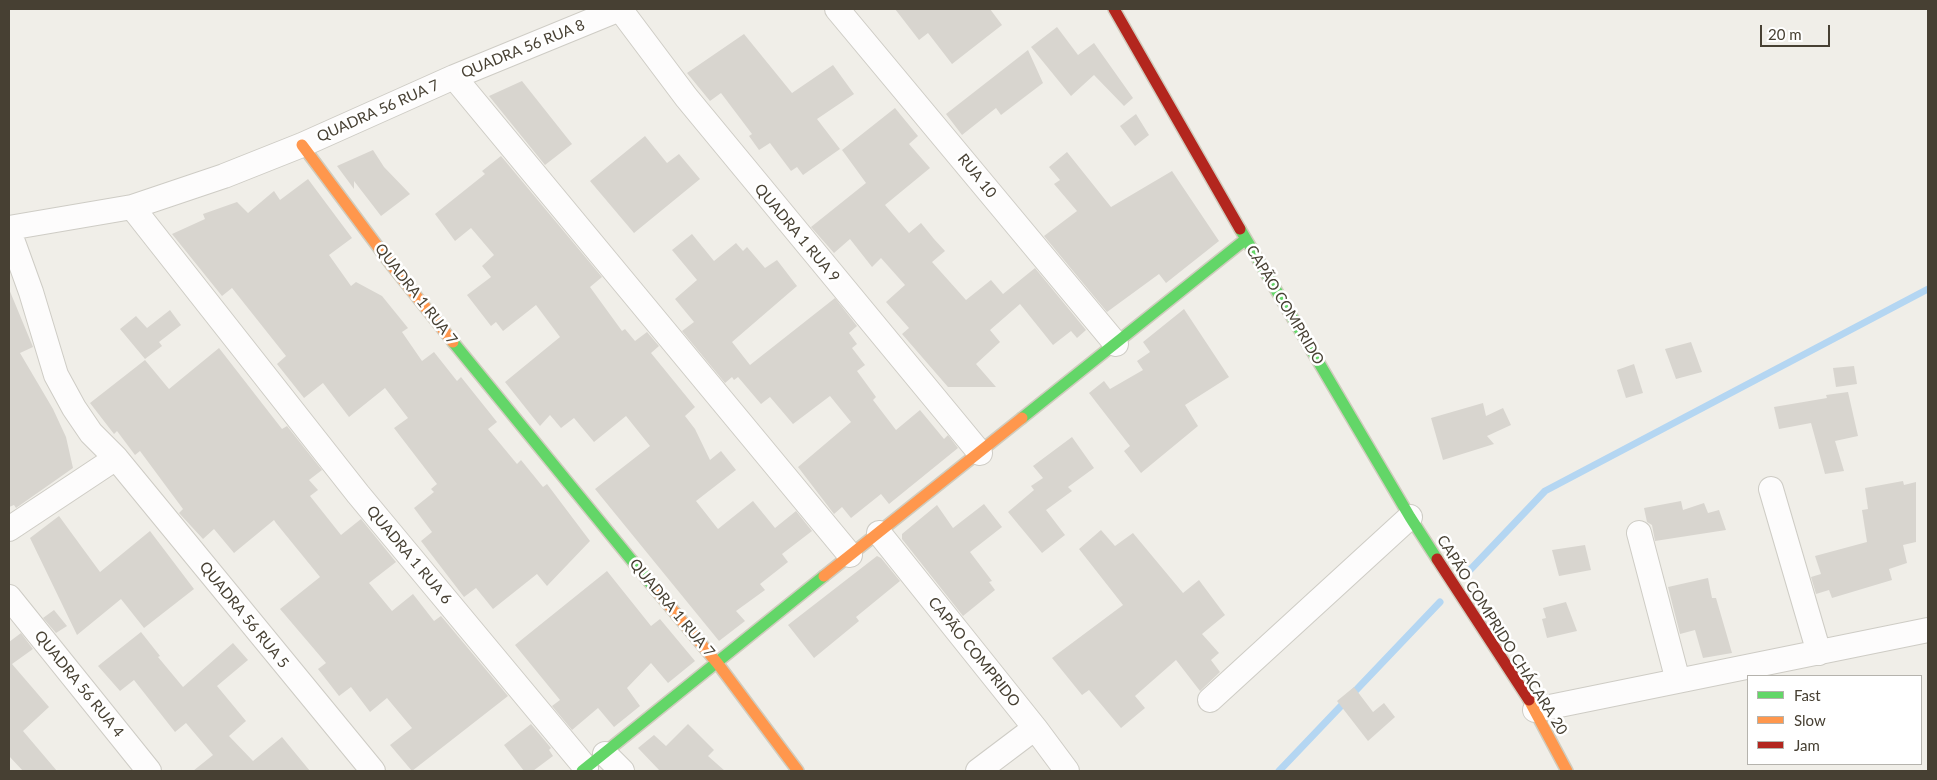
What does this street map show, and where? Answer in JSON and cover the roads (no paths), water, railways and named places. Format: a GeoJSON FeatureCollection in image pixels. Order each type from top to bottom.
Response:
{"type":"FeatureCollection","features":[{"type":"Feature","properties":{"kind":"street","name":"QUADRA 56 RUA 8"},"geometry":{"type":"LineString","coordinates":[[454,77],[620,9]]}},
{"type":"Feature","properties":{"kind":"street","name":"QUADRA 1 RUA 9"},"geometry":{"type":"LineString","coordinates":[[620,9],[686,97],[980,453]]}},
{"type":"Feature","properties":{"kind":"street","name":"RUA 10"},"geometry":{"type":"LineString","coordinates":[[837,9],[1116,344]]}},
{"type":"Feature","properties":{"kind":"street"},"geometry":{"type":"LineString","coordinates":[[1114,9],[1246,239]]}},
{"type":"Feature","properties":{"kind":"street"},"geometry":{"type":"LineString","coordinates":[[454,77],[850,555]]}},
{"type":"Feature","properties":{"kind":"street","name":"QUADRA 56 RUA 7"},"geometry":{"type":"LineString","coordinates":[[302,145],[454,77]]}},
{"type":"Feature","properties":{"kind":"street"},"geometry":{"type":"LineString","coordinates":[[9,230],[132,207],[224,176],[302,145]]}},
{"type":"Feature","properties":{"kind":"street","name":"QUADRA 1 RUA 7"},"geometry":{"type":"LineString","coordinates":[[302,145],[393,267],[718,664],[850,555]]}},
{"type":"Feature","properties":{"kind":"street","name":"QUADRA 1 RUA 6"},"geometry":{"type":"LineString","coordinates":[[132,207],[358,494],[584,770],[718,664]]}},
{"type":"Feature","properties":{"kind":"street","name":"QUADRA 56 RUA 5"},"geometry":{"type":"LineString","coordinates":[[9,230],[32,292],[56,375],[74,408],[91,433],[116,458],[373,771]]}},
{"type":"Feature","properties":{"kind":"street","name":"CAPÃO COMPRIDO"},"geometry":{"type":"LineString","coordinates":[[850,555],[1246,239],[1410,517]]}},
{"type":"Feature","properties":{"kind":"street"},"geometry":{"type":"LineString","coordinates":[[9,528],[116,458]]}},
{"type":"Feature","properties":{"kind":"street"},"geometry":{"type":"LineString","coordinates":[[1771,488],[1820,653]]}},
{"type":"Feature","properties":{"kind":"street"},"geometry":{"type":"LineString","coordinates":[[1210,700],[1410,517]]}},
{"type":"Feature","properties":{"kind":"street","name":"CAPÃO COMPRIDO CHÁCARA 20"},"geometry":{"type":"LineString","coordinates":[[1410,517],[1535,710],[1567,771]]}},
{"type":"Feature","properties":{"kind":"street","name":"CAPÃO COMPRIDO"},"geometry":{"type":"LineString","coordinates":[[879,533],[1035,728],[1067,771]]}},
{"type":"Feature","properties":{"kind":"street"},"geometry":{"type":"LineString","coordinates":[[1639,533],[1678,682]]}},
{"type":"Feature","properties":{"kind":"street","name":"QUADRA 56 RUA 4"},"geometry":{"type":"LineString","coordinates":[[9,597],[149,771]]}},
{"type":"Feature","properties":{"kind":"street"},"geometry":{"type":"LineString","coordinates":[[1535,710],[1928,630]]}},
{"type":"Feature","properties":{"kind":"street"},"geometry":{"type":"LineString","coordinates":[[718,664],[798,771]]}},
{"type":"Feature","properties":{"kind":"street"},"geometry":{"type":"LineString","coordinates":[[978,771],[1035,728]]}},
{"type":"Feature","properties":{"kind":"street"},"geometry":{"type":"LineString","coordinates":[[605,754],[622,771]]}},
{"type":"Feature","properties":{"kind":"waterway"},"geometry":{"type":"LineString","coordinates":[[1469,571],[1545,491],[1928,289]]}},
{"type":"Feature","properties":{"kind":"waterway"},"geometry":{"type":"LineString","coordinates":[[1279,771],[1440,602]]}}]}
